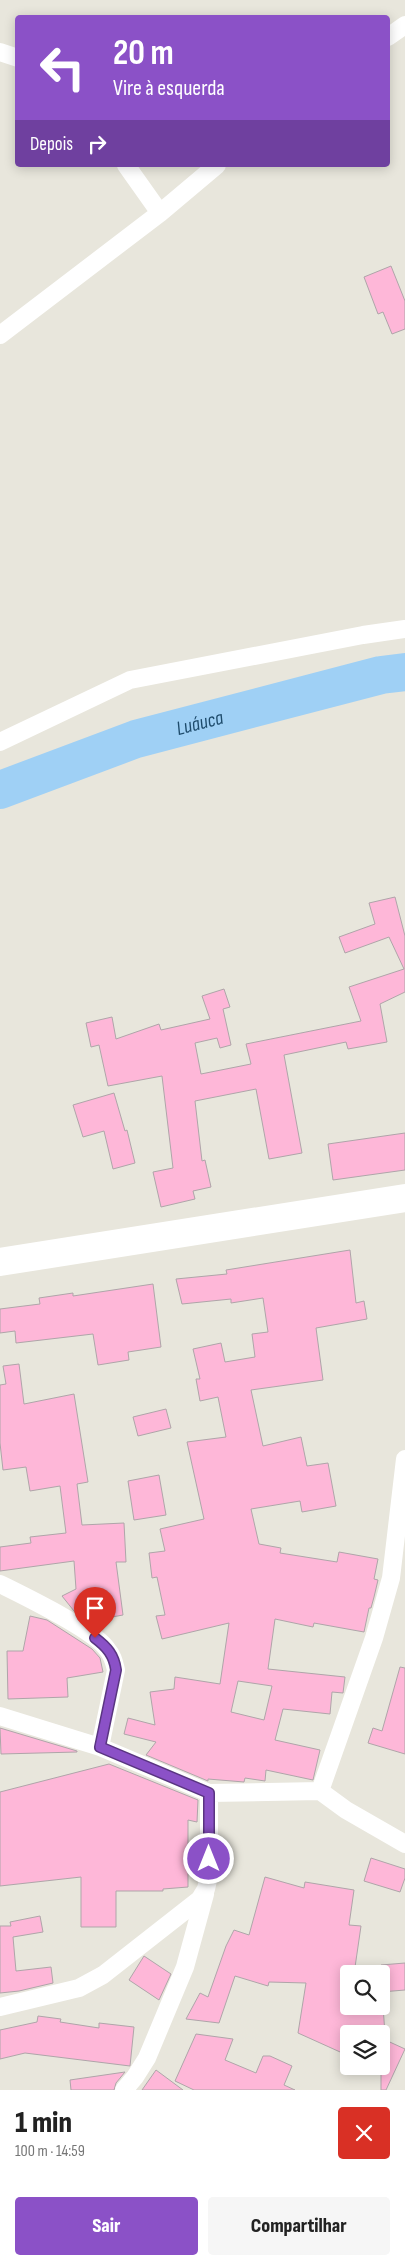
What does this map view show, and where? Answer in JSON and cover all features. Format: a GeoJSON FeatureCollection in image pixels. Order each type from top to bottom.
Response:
{"type":"FeatureCollection","features":[{"type":"Feature","properties":{"kind":"main road"},"geometry":{"type":"LineString","coordinates":[[0,1262],[405,1198]]}},
{"type":"Feature","properties":{"kind":"street"},"geometry":{"type":"LineString","coordinates":[[390,36],[405,25]]}},
{"type":"Feature","properties":{"kind":"street"},"geometry":{"type":"LineString","coordinates":[[0,52],[15,57]]}},
{"type":"Feature","properties":{"kind":"street"},"geometry":{"type":"LineString","coordinates":[[127,167],[160,213]]}},
{"type":"Feature","properties":{"kind":"street"},"geometry":{"type":"LineString","coordinates":[[0,336],[160,213],[215,167]]}},
{"type":"Feature","properties":{"kind":"street"},"geometry":{"type":"LineString","coordinates":[[0,742],[130,680],[363,634],[405,629]]}},
{"type":"Feature","properties":{"kind":"street"},"geometry":{"type":"LineString","coordinates":[[320,1791],[374,1638],[391,1578],[405,1459]]}},
{"type":"Feature","properties":{"kind":"street"},"geometry":{"type":"LineString","coordinates":[[0,1584],[83,1629],[106,1647],[114,1660],[116,1670],[100,1747]]}},
{"type":"Feature","properties":{"kind":"street"},"geometry":{"type":"LineString","coordinates":[[0,1716],[100,1747],[209,1793],[320,1791],[346,1810],[405,1844]]}},
{"type":"Feature","properties":{"kind":"street"},"geometry":{"type":"LineString","coordinates":[[124,2090],[136,2077],[147,2058],[185,1967],[209,1876],[209,1793]]}},
{"type":"Feature","properties":{"kind":"street"},"geometry":{"type":"LineString","coordinates":[[0,2007],[79,1988],[103,1975],[200,1899],[206,1889]]}},
{"type":"Feature","properties":{"kind":"building"},"geometry":{"type":"Polygon","coordinates":[[[391,266],[405,301],[405,329],[392,334],[383,312],[378,314],[364,277],[391,266]]]}},
{"type":"Feature","properties":{"kind":"building"},"geometry":{"type":"Polygon","coordinates":[[[395,897],[405,936],[405,992],[380,1004],[387,1042],[348,1049],[346,1042],[284,1055],[302,1153],[269,1159],[256,1089],[195,1101],[202,1161],[205,1160],[211,1187],[193,1191],[195,1199],[161,1207],[153,1172],[173,1168],[162,1076],[108,1086],[99,1045],[91,1047],[86,1023],[112,1017],[116,1039],[159,1024],[161,1030],[210,1019],[202,996],[224,989],[230,1007],[223,1009],[231,1045],[220,1048],[217,1038],[195,1043],[201,1074],[251,1064],[246,1044],[361,1021],[349,987],[404,969],[389,937],[345,953],[339,937],[375,924],[369,903],[395,897]]]}},
{"type":"Feature","properties":{"kind":"building"},"geometry":{"type":"Polygon","coordinates":[[[114,1093],[125,1131],[127,1130],[135,1163],[113,1169],[104,1131],[83,1137],[73,1105],[114,1093]]]}},
{"type":"Feature","properties":{"kind":"building"},"geometry":{"type":"Polygon","coordinates":[[[405,1133],[405,1170],[333,1180],[328,1144],[405,1133]]]}},
{"type":"Feature","properties":{"kind":"building"},"geometry":{"type":"Polygon","coordinates":[[[350,1250],[356,1303],[364,1301],[367,1319],[316,1328],[323,1380],[251,1390],[263,1446],[301,1437],[307,1466],[328,1463],[336,1506],[302,1512],[300,1501],[251,1509],[259,1544],[281,1548],[280,1553],[337,1562],[339,1552],[378,1559],[374,1579],[378,1580],[364,1632],[314,1623],[313,1627],[275,1619],[268,1669],[345,1677],[343,1693],[332,1692],[330,1714],[283,1709],[275,1740],[320,1750],[313,1780],[266,1770],[265,1781],[245,1778],[244,1782],[208,1779],[208,1781],[146,1755],[156,1742],[124,1734],[128,1718],[155,1725],[150,1692],[174,1689],[175,1677],[220,1684],[229,1623],[162,1639],[156,1616],[165,1615],[157,1577],[152,1578],[149,1553],[165,1551],[160,1529],[204,1519],[187,1442],[226,1437],[218,1397],[200,1401],[196,1379],[200,1379],[193,1349],[221,1343],[225,1362],[255,1357],[252,1334],[268,1332],[263,1298],[231,1303],[231,1299],[182,1304],[176,1279],[227,1274],[226,1270],[350,1250]],[[238,1681],[231,1712],[264,1720],[272,1686],[238,1681]]]}},
{"type":"Feature","properties":{"kind":"building"},"geometry":{"type":"Polygon","coordinates":[[[153,1284],[161,1347],[128,1352],[129,1360],[98,1365],[93,1334],[16,1343],[15,1331],[0,1333],[0,1309],[40,1304],[39,1298],[73,1293],[73,1296],[153,1284]]]}},
{"type":"Feature","properties":{"kind":"building"},"geometry":{"type":"Polygon","coordinates":[[[19,1364],[24,1404],[74,1394],[88,1482],[77,1484],[82,1525],[124,1523],[126,1562],[116,1562],[123,1615],[90,1621],[74,1611],[62,1596],[76,1589],[74,1561],[0,1571],[0,1547],[31,1543],[30,1537],[66,1533],[60,1486],[30,1491],[26,1467],[3,1470],[0,1443],[0,1385],[6,1384],[3,1366],[19,1364]]]}},
{"type":"Feature","properties":{"kind":"building"},"geometry":{"type":"Polygon","coordinates":[[[166,1409],[171,1428],[138,1436],[133,1417],[166,1409]]]}},
{"type":"Feature","properties":{"kind":"building"},"geometry":{"type":"Polygon","coordinates":[[[159,1475],[166,1515],[134,1520],[128,1481],[159,1475]]]}},
{"type":"Feature","properties":{"kind":"building"},"geometry":{"type":"Polygon","coordinates":[[[30,1616],[47,1620],[92,1649],[100,1658],[103,1672],[67,1678],[68,1697],[8,1699],[7,1651],[23,1651],[30,1616]]]}},
{"type":"Feature","properties":{"kind":"building"},"geometry":{"type":"Polygon","coordinates":[[[400,1667],[405,1668],[405,1754],[368,1743],[373,1728],[382,1731],[400,1667]]]}},
{"type":"Feature","properties":{"kind":"building"},"geometry":{"type":"Polygon","coordinates":[[[0,1728],[77,1751],[77,1752],[1,1754],[0,1728]]]}},
{"type":"Feature","properties":{"kind":"building"},"geometry":{"type":"Polygon","coordinates":[[[109,1764],[198,1800],[197,1822],[188,1820],[188,1887],[163,1889],[163,1891],[116,1891],[116,1927],[81,1927],[81,1877],[0,1886],[0,1792],[109,1764]]]}},
{"type":"Feature","properties":{"kind":"building"},"geometry":{"type":"Polygon","coordinates":[[[371,1858],[405,1869],[405,1878],[400,1892],[364,1881],[371,1858]]]}},
{"type":"Feature","properties":{"kind":"building"},"geometry":{"type":"Polygon","coordinates":[[[265,1877],[304,1888],[305,1882],[354,1890],[349,1925],[361,1926],[355,1965],[340,1965],[340,2015],[384,2015],[384,2025],[340,2025],[340,2052],[298,2033],[306,1983],[269,1982],[268,1986],[235,1976],[219,2023],[186,2019],[200,1993],[208,1997],[226,1946],[234,1930],[249,1935],[265,1877]]]}},
{"type":"Feature","properties":{"kind":"building"},"geometry":{"type":"Polygon","coordinates":[[[40,1916],[43,1932],[13,1937],[16,1971],[51,1967],[53,1983],[19,1991],[0,1993],[0,1926],[11,1926],[10,1922],[40,1916]]]}},
{"type":"Feature","properties":{"kind":"building"},"geometry":{"type":"Polygon","coordinates":[[[144,1956],[171,1974],[159,2000],[129,1980],[144,1956]]]}},
{"type":"Feature","properties":{"kind":"building"},"geometry":{"type":"Polygon","coordinates":[[[405,1963],[405,1990],[390,1991],[390,1965],[381,1965],[405,1963]]]}},
{"type":"Feature","properties":{"kind":"building"},"geometry":{"type":"Polygon","coordinates":[[[38,2016],[61,2019],[60,2022],[99,2028],[99,2023],[134,2027],[130,2066],[25,2053],[0,2059],[0,2030],[37,2022],[38,2016]]]}},
{"type":"Feature","properties":{"kind":"building"},"geometry":{"type":"Polygon","coordinates":[[[196,2034],[233,2039],[225,2060],[256,2073],[263,2056],[270,2056],[292,2066],[284,2085],[295,2090],[194,2090],[175,2081],[196,2034]]]}},
{"type":"Feature","properties":{"kind":"building"},"geometry":{"type":"Polygon","coordinates":[[[390,2042],[405,2049],[386,2090],[381,2090],[381,2075],[390,2075],[390,2042]]]}},
{"type":"Feature","properties":{"kind":"building"},"geometry":{"type":"Polygon","coordinates":[[[156,2070],[183,2090],[142,2090],[156,2070]]]}},
{"type":"Feature","properties":{"kind":"building"},"geometry":{"type":"Polygon","coordinates":[[[125,2072],[116,2083],[114,2090],[71,2090],[70,2080],[125,2072]]]}},
{"type":"Feature","properties":{"kind":"waterway","name":"Luáuca"},"geometry":{"type":"LineString","coordinates":[[0,790],[136,739],[381,675],[405,672]]}},
{"type":"Feature","properties":{"kind":"route"},"geometry":{"type":"LineString","coordinates":[[95,1638],[106,1647],[114,1660],[116,1670],[100,1747],[209,1793],[209,1859]]}}]}
